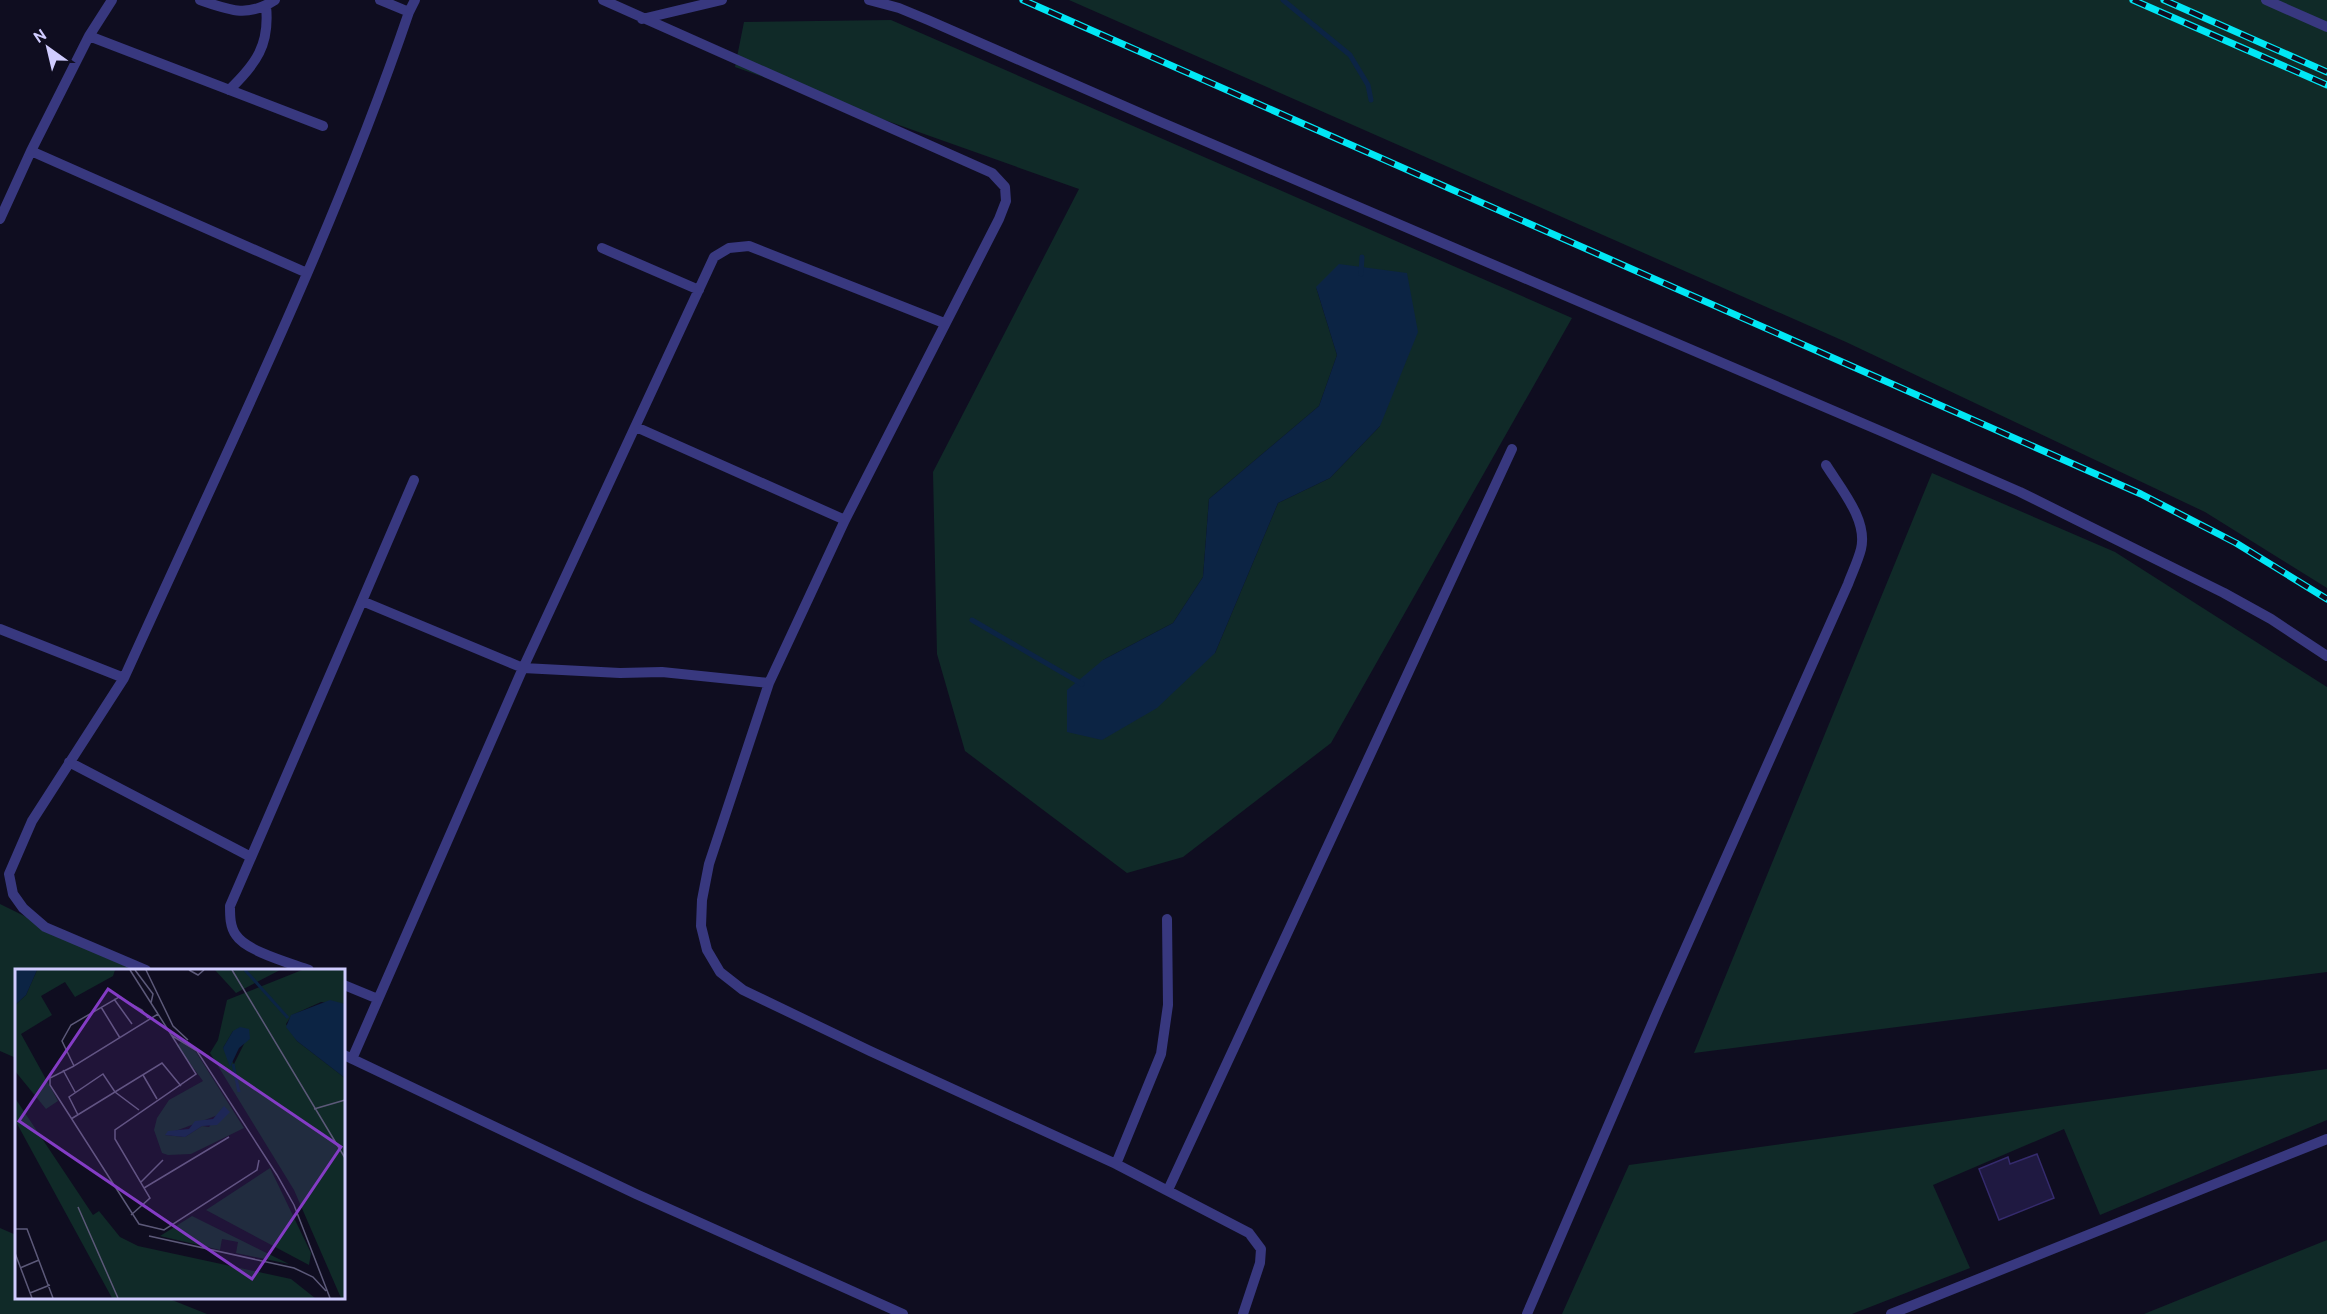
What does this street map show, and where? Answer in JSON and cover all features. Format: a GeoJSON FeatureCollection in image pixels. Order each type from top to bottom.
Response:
{"type":"FeatureCollection","features":[{"type":"Feature","properties":{"kind":"lane"},"geometry":{"type":"LineString","coordinates":[[0,219],[31,151],[89,36],[111,0]]}},
{"type":"Feature","properties":{"kind":"lane"},"geometry":{"type":"LineString","coordinates":[[200,0],[234,12],[249,11],[270,3],[268,25],[259,56],[247,73],[229,90]]}},
{"type":"Feature","properties":{"kind":"lane"},"geometry":{"type":"LineString","coordinates":[[380,0],[409,12]]}},
{"type":"Feature","properties":{"kind":"lane"},"geometry":{"type":"LineString","coordinates":[[144,969],[45,927],[23,908],[13,894],[9,874],[32,821],[124,678],[324,237],[415,0]]}},
{"type":"Feature","properties":{"kind":"lane"},"geometry":{"type":"LineString","coordinates":[[603,0],[992,173],[1005,188],[1006,201],[988,241],[845,520],[769,683],[709,864],[701,926],[707,950],[720,972],[743,990],[1116,1164],[1249,1233],[1261,1249],[1260,1263],[1243,1314]]}},
{"type":"Feature","properties":{"kind":"lane"},"geometry":{"type":"LineString","coordinates":[[642,19],[722,0]]}},
{"type":"Feature","properties":{"kind":"lane"},"geometry":{"type":"LineString","coordinates":[[869,0],[899,8],[928,20],[2020,492],[2224,593],[2271,619],[2327,656]]}},
{"type":"Feature","properties":{"kind":"lane"},"geometry":{"type":"LineString","coordinates":[[2266,0],[2327,27]]}},
{"type":"Feature","properties":{"kind":"lane"},"geometry":{"type":"LineString","coordinates":[[89,36],[323,126]]}},
{"type":"Feature","properties":{"kind":"lane"},"geometry":{"type":"LineString","coordinates":[[31,151],[307,273]]}},
{"type":"Feature","properties":{"kind":"lane"},"geometry":{"type":"LineString","coordinates":[[903,1314],[636,1194],[348,1057],[378,999],[523,668],[714,256],[729,248],[749,246],[944,323]]}},
{"type":"Feature","properties":{"kind":"lane"},"geometry":{"type":"LineString","coordinates":[[602,248],[699,290]]}},
{"type":"Feature","properties":{"kind":"lane"},"geometry":{"type":"LineString","coordinates":[[636,427],[845,520]]}},
{"type":"Feature","properties":{"kind":"lane"},"geometry":{"type":"LineString","coordinates":[[1168,1190],[1512,449]]}},
{"type":"Feature","properties":{"kind":"lane"},"geometry":{"type":"LineString","coordinates":[[1527,1314],[1653,1021],[1862,548],[1862,528],[1826,465]]}},
{"type":"Feature","properties":{"kind":"lane"},"geometry":{"type":"LineString","coordinates":[[306,969],[244,944],[235,934],[230,919],[230,906],[414,480]]}},
{"type":"Feature","properties":{"kind":"lane"},"geometry":{"type":"LineString","coordinates":[[362,601],[523,668],[620,673],[662,672],[769,683]]}},
{"type":"Feature","properties":{"kind":"lane"},"geometry":{"type":"LineString","coordinates":[[0,629],[124,678]]}},
{"type":"Feature","properties":{"kind":"lane"},"geometry":{"type":"LineString","coordinates":[[69,762],[251,857]]}},
{"type":"Feature","properties":{"kind":"lane"},"geometry":{"type":"LineString","coordinates":[[1116,1164],[1161,1054],[1168,1005],[1167,919]]}},
{"type":"Feature","properties":{"kind":"lane"},"geometry":{"type":"LineString","coordinates":[[345,985],[378,999]]}},
{"type":"Feature","properties":{"kind":"lane"},"geometry":{"type":"LineString","coordinates":[[1891,1314],[2327,1139]]}},
{"type":"Feature","properties":{"kind":"green space"},"geometry":{"type":"Polygon","coordinates":[[[1069,0],[2327,0],[2327,588],[2205,512],[1846,342],[1069,0]]]}},
{"type":"Feature","properties":{"kind":"green space"},"geometry":{"type":"Polygon","coordinates":[[[891,20],[1572,318],[1331,743],[1183,857],[1127,873],[965,751],[937,654],[933,472],[1079,189],[735,67],[744,22],[891,20]],[[1316,287],[1337,355],[1319,406],[1209,499],[1203,577],[1173,623],[1103,660],[1215,653],[1278,503],[1330,478],[1380,426],[1316,287]]]}},
{"type":"Feature","properties":{"kind":"green space"},"geometry":{"type":"Polygon","coordinates":[[[1932,473],[2115,552],[2327,687],[2327,972],[1694,1053],[1932,473]]]}},
{"type":"Feature","properties":{"kind":"green space"},"geometry":{"type":"Polygon","coordinates":[[[0,904],[132,969],[15,969],[15,1058],[0,1051],[0,904]]]}},
{"type":"Feature","properties":{"kind":"green space"},"geometry":{"type":"Polygon","coordinates":[[[2327,1069],[2327,1120],[2100,1215],[2064,1129],[1933,1185],[1970,1268],[1852,1314],[1562,1314],[1629,1165],[2327,1069]]]}},
{"type":"Feature","properties":{"kind":"green space"},"geometry":{"type":"Polygon","coordinates":[[[0,1228],[15,1235],[15,1299],[170,1299],[207,1314],[0,1314],[0,1228]]]}},
{"type":"Feature","properties":{"kind":"green space"},"geometry":{"type":"Polygon","coordinates":[[[2327,1240],[2327,1314],[2144,1314],[2327,1240]]]}},
{"type":"Feature","properties":{"kind":"water"},"geometry":{"type":"Polygon","coordinates":[[[1339,264],[1407,273],[1418,332],[1380,426],[1330,478],[1278,503],[1215,653],[1157,708],[1102,740],[1067,732],[1067,690],[1103,660],[1173,623],[1203,577],[1209,499],[1319,406],[1337,355],[1316,287],[1339,264]]]}},
{"type":"Feature","properties":{"kind":"building"},"geometry":{"type":"Polygon","coordinates":[[[2037,1154],[2054,1198],[1999,1220],[1979,1169],[2008,1157],[2010,1164],[2037,1154]]]}},
{"type":"Feature","properties":{"kind":"waterway"},"geometry":{"type":"LineString","coordinates":[[1283,0],[1350,55],[1368,85],[1371,100]]}},
{"type":"Feature","properties":{"kind":"waterway"},"geometry":{"type":"LineString","coordinates":[[1361,274],[1362,257]]}},
{"type":"Feature","properties":{"kind":"waterway"},"geometry":{"type":"LineString","coordinates":[[972,620],[1082,684]]}},
{"type":"Feature","properties":{"kind":"railway"},"geometry":{"type":"LineString","coordinates":[[1023,0],[2141,494],[2236,543],[2327,599]]}},
{"type":"Feature","properties":{"kind":"railway"},"geometry":{"type":"LineString","coordinates":[[2133,0],[2327,85]]}},
{"type":"Feature","properties":{"kind":"railway"},"geometry":{"type":"LineString","coordinates":[[2164,0],[2327,72]]}}]}
